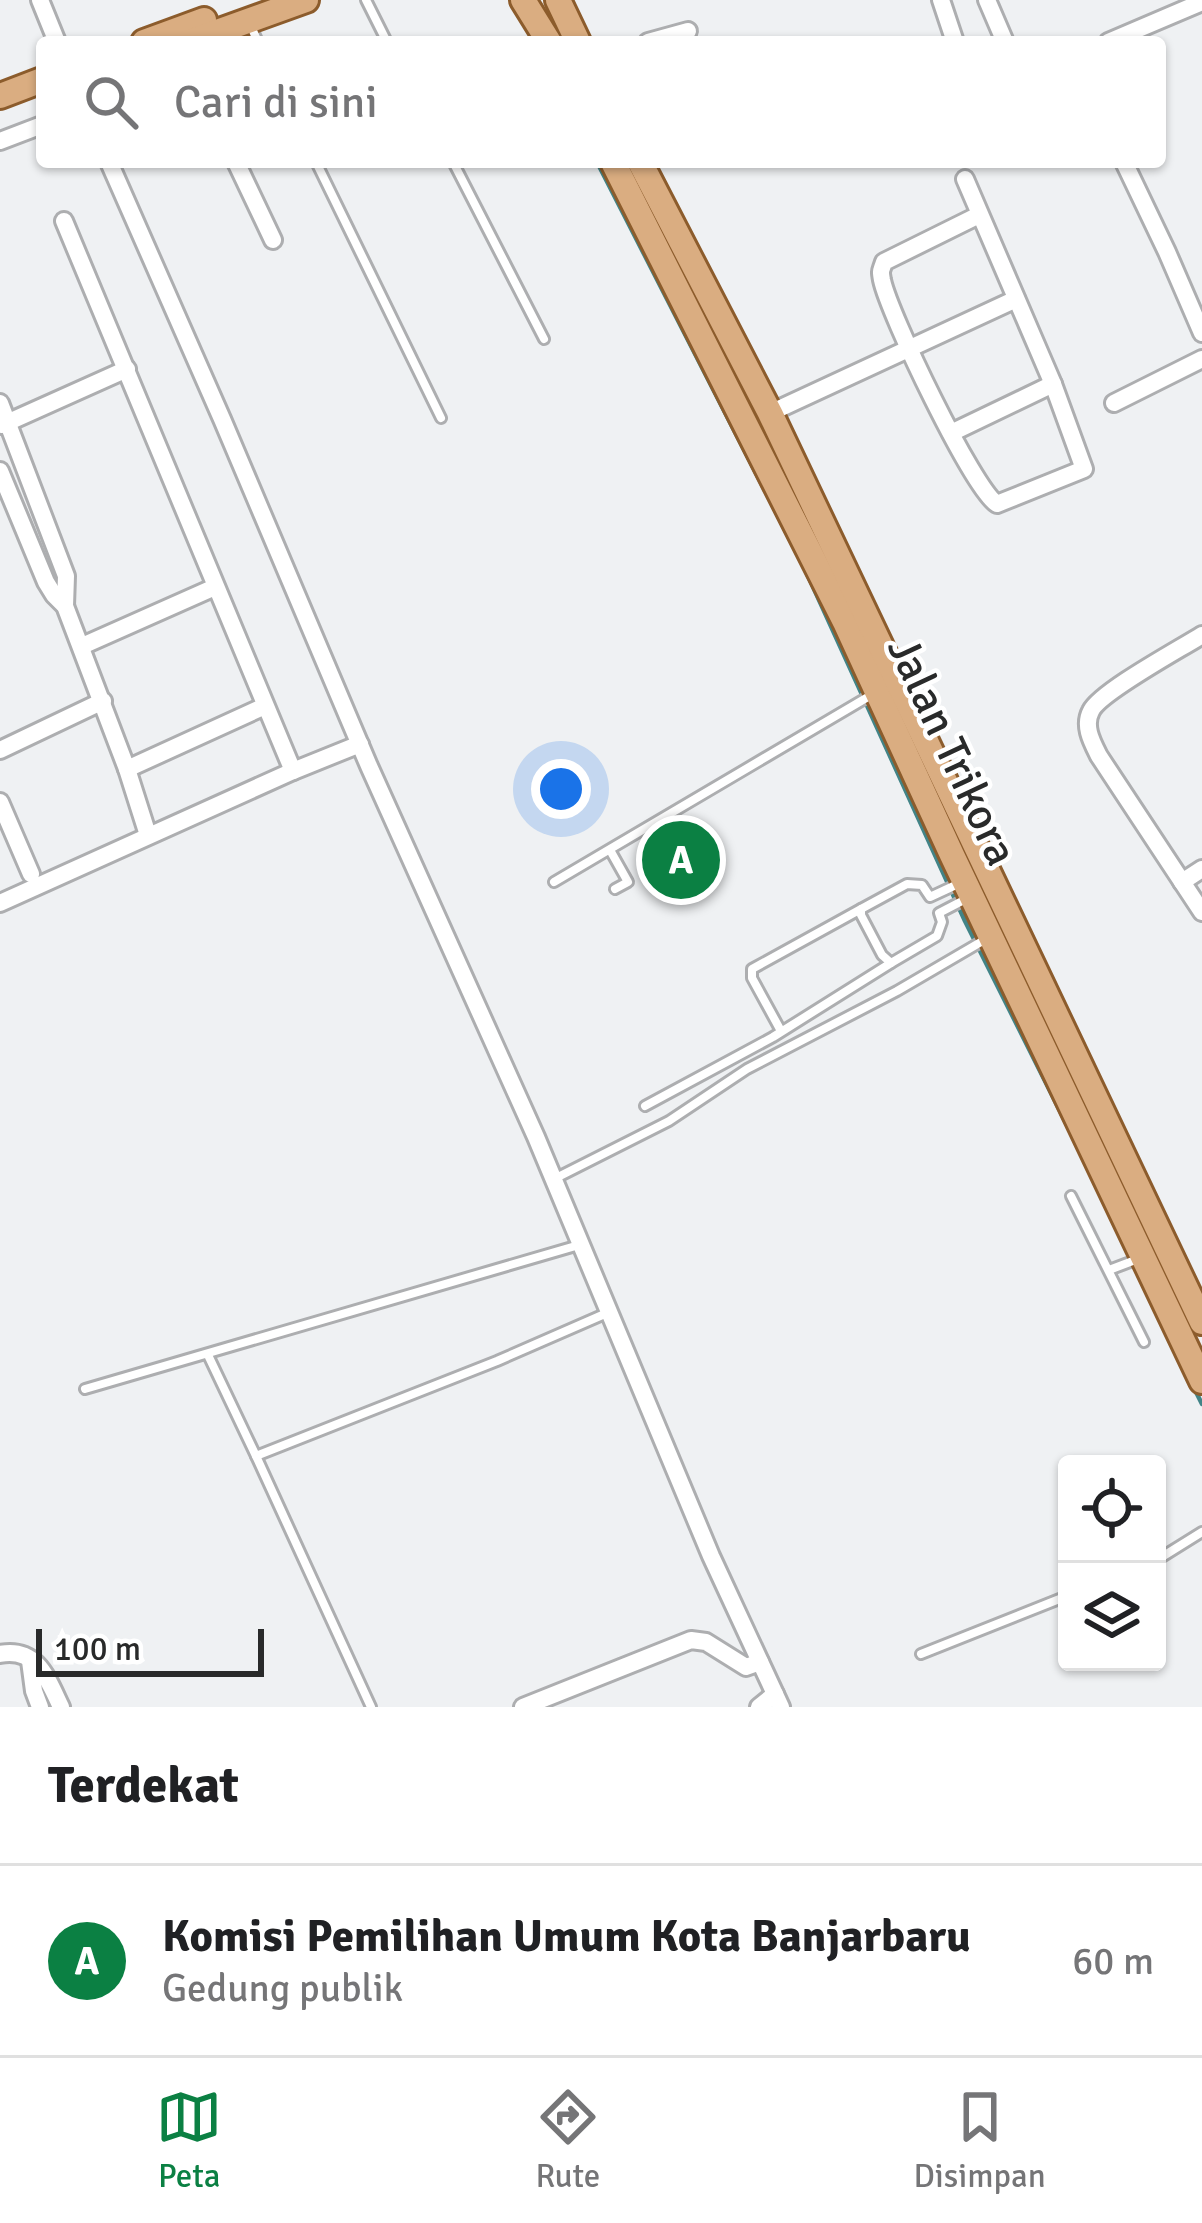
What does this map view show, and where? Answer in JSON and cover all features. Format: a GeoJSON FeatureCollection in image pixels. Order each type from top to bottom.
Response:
{"type":"FeatureCollection","features":[{"type":"Feature","properties":{"kind":"main road"},"geometry":{"type":"LineString","coordinates":[[208,36],[306,0]]}},
{"type":"Feature","properties":{"kind":"main road"},"geometry":{"type":"LineString","coordinates":[[524,0],[545,36]]}},
{"type":"Feature","properties":{"kind":"main road"},"geometry":{"type":"LineString","coordinates":[[558,0],[575,36]]}},
{"type":"Feature","properties":{"kind":"main road"},"geometry":{"type":"LineString","coordinates":[[176,36],[256,21]]}},
{"type":"Feature","properties":{"kind":"main road"},"geometry":{"type":"LineString","coordinates":[[0,96],[36,82]]}},
{"type":"Feature","properties":{"kind":"main road"},"geometry":{"type":"LineString","coordinates":[[0,110],[36,96]]}},
{"type":"Feature","properties":{"kind":"main road","name":"Jalan Trikora"},"geometry":{"type":"LineString","coordinates":[[616,168],[710,349],[871,695],[993,935],[1043,1016],[1202,1322]]}},
{"type":"Feature","properties":{"kind":"main road","name":"Jalan Trikora"},"geometry":{"type":"LineString","coordinates":[[643,168],[770,413],[1202,1381]]}},
{"type":"Feature","properties":{"kind":"street"},"geometry":{"type":"LineString","coordinates":[[40,0],[55,36]]}},
{"type":"Feature","properties":{"kind":"street"},"geometry":{"type":"LineString","coordinates":[[941,0],[954,36]]}},
{"type":"Feature","properties":{"kind":"street"},"geometry":{"type":"LineString","coordinates":[[987,0],[1002,36]]}},
{"type":"Feature","properties":{"kind":"street"},"geometry":{"type":"LineString","coordinates":[[1124,36],[1201,6]]}},
{"type":"Feature","properties":{"kind":"street"},"geometry":{"type":"LineString","coordinates":[[670,36],[688,31]]}},
{"type":"Feature","properties":{"kind":"street"},"geometry":{"type":"LineString","coordinates":[[0,141],[36,126]]}},
{"type":"Feature","properties":{"kind":"street"},"geometry":{"type":"LineString","coordinates":[[112,168],[554,1179],[711,1556],[778,1700],[759,1707]]}},
{"type":"Feature","properties":{"kind":"street"},"geometry":{"type":"LineString","coordinates":[[239,168],[273,240]]}},
{"type":"Feature","properties":{"kind":"street"},"geometry":{"type":"LineString","coordinates":[[1127,168],[1202,333]]}},
{"type":"Feature","properties":{"kind":"street"},"geometry":{"type":"LineString","coordinates":[[964,179],[1053,384],[1084,469],[998,504],[987,496],[909,348],[881,267],[898,253],[979,215]]}},
{"type":"Feature","properties":{"kind":"street"},"geometry":{"type":"LineString","coordinates":[[64,221],[293,771]]}},
{"type":"Feature","properties":{"kind":"street"},"geometry":{"type":"LineString","coordinates":[[770,413],[1016,299]]}},
{"type":"Feature","properties":{"kind":"street"},"geometry":{"type":"LineString","coordinates":[[1114,403],[1202,359]]}},
{"type":"Feature","properties":{"kind":"street"},"geometry":{"type":"LineString","coordinates":[[4,424],[127,369]]}},
{"type":"Feature","properties":{"kind":"street"},"geometry":{"type":"LineString","coordinates":[[952,433],[1053,384]]}},
{"type":"Feature","properties":{"kind":"street"},"geometry":{"type":"LineString","coordinates":[[0,404],[66,576],[65,606]]}},
{"type":"Feature","properties":{"kind":"street"},"geometry":{"type":"LineString","coordinates":[[0,471],[46,582],[65,606],[82,646],[148,835]]}},
{"type":"Feature","properties":{"kind":"street"},"geometry":{"type":"LineString","coordinates":[[82,646],[215,587]]}},
{"type":"Feature","properties":{"kind":"street"},"geometry":{"type":"LineString","coordinates":[[1202,635],[1105,696],[1095,704],[1088,721],[1099,756],[1202,912]]}},
{"type":"Feature","properties":{"kind":"street"},"geometry":{"type":"LineString","coordinates":[[0,750],[104,701]]}},
{"type":"Feature","properties":{"kind":"street"},"geometry":{"type":"LineString","coordinates":[[127,769],[265,706]]}},
{"type":"Feature","properties":{"kind":"street"},"geometry":{"type":"LineString","coordinates":[[0,903],[360,744]]}},
{"type":"Feature","properties":{"kind":"street"},"geometry":{"type":"LineString","coordinates":[[0,802],[31,874]]}},
{"type":"Feature","properties":{"kind":"street"},"geometry":{"type":"LineString","coordinates":[[1182,882],[1202,869]]}},
{"type":"Feature","properties":{"kind":"street"},"geometry":{"type":"LineString","coordinates":[[523,1707],[691,1640],[706,1642],[746,1666],[760,1662]]}},
{"type":"Feature","properties":{"kind":"street"},"geometry":{"type":"LineString","coordinates":[[0,1654],[21,1652],[30,1657],[61,1707]]}},
{"type":"Feature","properties":{"kind":"street"},"geometry":{"type":"LineString","coordinates":[[30,1657],[40,1707]]}},
{"type":"Feature","properties":{"kind":"lane"},"geometry":{"type":"LineString","coordinates":[[366,0],[384,36]]}},
{"type":"Feature","properties":{"kind":"lane"},"geometry":{"type":"LineString","coordinates":[[319,168],[441,418]]}},
{"type":"Feature","properties":{"kind":"lane"},"geometry":{"type":"LineString","coordinates":[[456,168],[544,339]]}},
{"type":"Feature","properties":{"kind":"lane"},"geometry":{"type":"LineString","coordinates":[[554,882],[871,695]]}},
{"type":"Feature","properties":{"kind":"lane"},"geometry":{"type":"LineString","coordinates":[[610,850],[628,882],[615,889]]}},
{"type":"Feature","properties":{"kind":"lane"},"geometry":{"type":"LineString","coordinates":[[645,1106],[781,1031],[937,936],[942,922],[922,885],[907,884],[752,969],[752,978],[781,1031]]}},
{"type":"Feature","properties":{"kind":"lane"},"geometry":{"type":"LineString","coordinates":[[930,897],[969,888]]}},
{"type":"Feature","properties":{"kind":"lane"},"geometry":{"type":"LineString","coordinates":[[939,913],[969,888]]}},
{"type":"Feature","properties":{"kind":"lane"},"geometry":{"type":"LineString","coordinates":[[861,909],[890,963]]}},
{"type":"Feature","properties":{"kind":"lane"},"geometry":{"type":"LineString","coordinates":[[554,1179],[669,1120],[747,1069],[993,935]]}},
{"type":"Feature","properties":{"kind":"lane"},"geometry":{"type":"LineString","coordinates":[[1071,1196],[1144,1342]]}},
{"type":"Feature","properties":{"kind":"lane"},"geometry":{"type":"LineString","coordinates":[[85,1389],[581,1244]]}},
{"type":"Feature","properties":{"kind":"lane"},"geometry":{"type":"LineString","coordinates":[[1109,1270],[1144,1256]]}},
{"type":"Feature","properties":{"kind":"lane"},"geometry":{"type":"LineString","coordinates":[[256,1456],[609,1312]]}},
{"type":"Feature","properties":{"kind":"lane"},"geometry":{"type":"LineString","coordinates":[[208,1355],[371,1707]]}},
{"type":"Feature","properties":{"kind":"lane"},"geometry":{"type":"LineString","coordinates":[[1166,1554],[1202,1532]]}},
{"type":"Feature","properties":{"kind":"lane"},"geometry":{"type":"LineString","coordinates":[[921,1654],[1058,1600]]}},
{"type":"Feature","properties":{"kind":"waterway"},"geometry":{"type":"LineString","coordinates":[[600,168],[804,567],[965,921],[1066,1123]]}},
{"type":"Feature","properties":{"kind":"waterway"},"geometry":{"type":"LineString","coordinates":[[1194,1388],[1202,1404]]}},
{"type":"Feature","properties":{"kind":"place","name":"Komisi Pemilihan Umum Kota Banjarbaru"},"geometry":{"type":"Point","coordinates":[681,860]}}]}
